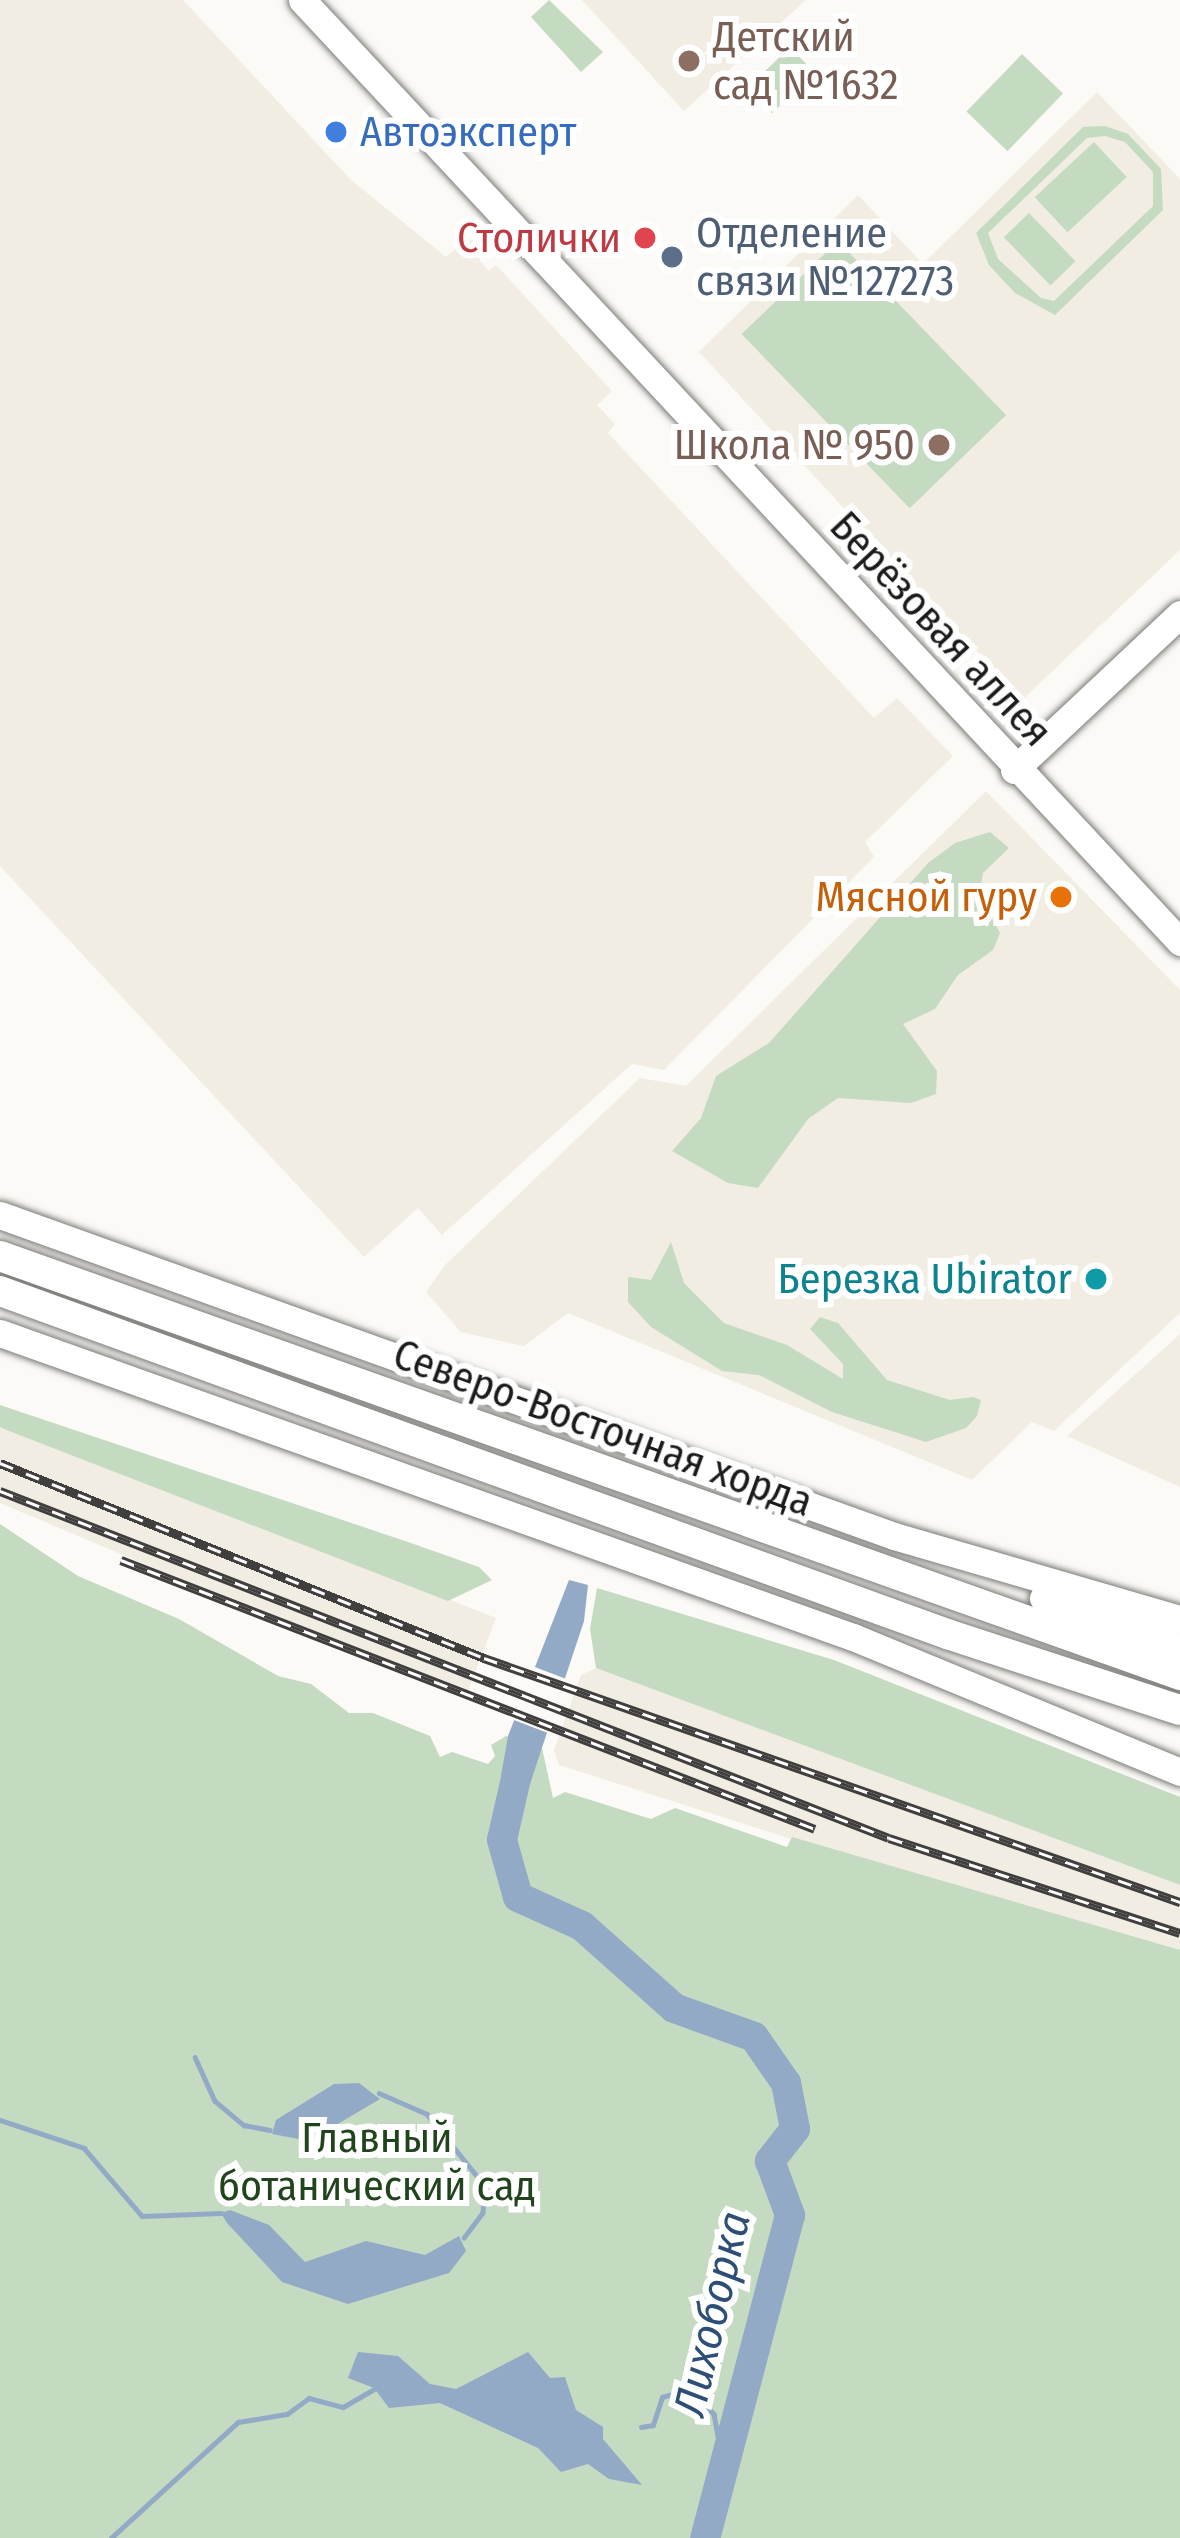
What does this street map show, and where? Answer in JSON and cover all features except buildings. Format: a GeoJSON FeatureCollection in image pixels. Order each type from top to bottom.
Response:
{"type":"FeatureCollection","features":[{"type":"Feature","properties":{"kind":"main road","name":"Берёзовая аллея"},"geometry":{"type":"LineString","coordinates":[[302,0],[1014,770],[1180,942]]}},
{"type":"Feature","properties":{"kind":"main road"},"geometry":{"type":"LineString","coordinates":[[1014,770],[1180,614]]}},
{"type":"Feature","properties":{"kind":"main road"},"geometry":{"type":"LineString","coordinates":[[0,1215],[894,1536],[1180,1647]]}},
{"type":"Feature","properties":{"kind":"main road","name":"Северо-Восточная хорда"},"geometry":{"type":"LineString","coordinates":[[0,1256],[1180,1675]]}},
{"type":"Feature","properties":{"kind":"main road","name":"Северо-Восточная хорда"},"geometry":{"type":"LineString","coordinates":[[0,1291],[1180,1710]]}},
{"type":"Feature","properties":{"kind":"main road"},"geometry":{"type":"LineString","coordinates":[[0,1333],[853,1637],[1180,1772]]}},
{"type":"Feature","properties":{"kind":"main road"},"geometry":{"type":"LineString","coordinates":[[894,1536],[1180,1618]]}},
{"type":"Feature","properties":{"kind":"main road"},"geometry":{"type":"LineString","coordinates":[[1069,1730],[1180,1757]]}},
{"type":"Feature","properties":{"kind":"shaded area"},"geometry":{"type":"Polygon","coordinates":[[[0,0],[183,0],[350,179],[446,257],[468,237],[483,252],[479,260],[489,271],[496,265],[612,391],[597,405],[615,424],[608,433],[874,718],[897,698],[953,756],[865,842],[874,857],[664,1070],[632,1064],[442,1235],[418,1208],[364,1257],[0,866],[0,0]]]}},
{"type":"Feature","properties":{"kind":"shaded area","name":"Детский сад №1632"},"geometry":{"type":"Polygon","coordinates":[[[582,0],[806,0],[684,111],[582,0]]]}},
{"type":"Feature","properties":{"kind":"shaded area","name":"Школа № 950"},"geometry":{"type":"Polygon","coordinates":[[[1097,92],[1180,179],[1180,550],[1022,700],[699,352],[858,195],[923,264],[1097,92]]]}},
{"type":"Feature","properties":{"kind":"shaded area"},"geometry":{"type":"Polygon","coordinates":[[[986,791],[1180,990],[1180,1313],[1054,1431],[1032,1422],[972,1480],[568,1313],[524,1346],[461,1332],[426,1292],[445,1265],[640,1078],[686,1086],[986,791]]]}},
{"type":"Feature","properties":{"kind":"shaded area"},"geometry":{"type":"Polygon","coordinates":[[[1180,1334],[1180,1487],[1067,1436],[1180,1334]]]}},
{"type":"Feature","properties":{"kind":"shaded area"},"geometry":{"type":"Polygon","coordinates":[[[0,1421],[496,1618],[465,1699],[0,1503],[0,1421]]]}},
{"type":"Feature","properties":{"kind":"shaded area"},"geometry":{"type":"Polygon","coordinates":[[[596,1668],[1180,1885],[1180,1963],[559,1765],[554,1750],[581,1675],[596,1668]]]}},
{"type":"Feature","properties":{"kind":"green space"},"geometry":{"type":"Polygon","coordinates":[[[549,0],[603,52],[581,72],[531,17],[549,0]]]}},
{"type":"Feature","properties":{"kind":"green space"},"geometry":{"type":"Polygon","coordinates":[[[790,47],[814,72],[772,113],[748,88],[790,47]]]}},
{"type":"Feature","properties":{"kind":"green space"},"geometry":{"type":"Polygon","coordinates":[[[1022,54],[1063,94],[1007,151],[966,112],[1022,54]]]}},
{"type":"Feature","properties":{"kind":"green space"},"geometry":{"type":"Polygon","coordinates":[[[1105,126],[1128,134],[1161,169],[1163,210],[1055,315],[1015,293],[989,265],[976,233],[1083,127],[1105,126]],[[1105,136],[1087,138],[988,233],[998,259],[1041,298],[1054,301],[1153,206],[1153,172],[1125,142],[1105,136]]]}},
{"type":"Feature","properties":{"kind":"green space"},"geometry":{"type":"Polygon","coordinates":[[[1094,142],[1127,177],[1067,232],[1035,197],[1094,142]]]}},
{"type":"Feature","properties":{"kind":"green space"},"geometry":{"type":"Polygon","coordinates":[[[1029,213],[1076,261],[1050,286],[1004,237],[1029,213]]]}},
{"type":"Feature","properties":{"kind":"green space"},"geometry":{"type":"Polygon","coordinates":[[[838,241],[1006,415],[910,508],[742,334],[838,241]]]}},
{"type":"Feature","properties":{"kind":"green space"},"geometry":{"type":"Polygon","coordinates":[[[990,832],[1009,848],[983,873],[979,895],[1000,933],[993,950],[958,975],[935,1009],[903,1024],[937,1071],[936,1094],[911,1103],[838,1098],[808,1119],[758,1188],[728,1183],[672,1151],[701,1118],[716,1076],[769,1043],[928,863],[955,843],[990,832]]]}},
{"type":"Feature","properties":{"kind":"green space"},"geometry":{"type":"Polygon","coordinates":[[[671,1242],[684,1283],[724,1323],[787,1345],[843,1379],[843,1364],[810,1329],[820,1317],[838,1323],[887,1380],[950,1400],[981,1400],[977,1416],[966,1428],[926,1442],[832,1412],[759,1375],[722,1371],[651,1327],[628,1302],[628,1277],[651,1280],[671,1242]]]}},
{"type":"Feature","properties":{"kind":"green space"},"geometry":{"type":"Polygon","coordinates":[[[0,1405],[479,1567],[492,1580],[448,1601],[9,1431],[0,1427],[0,1405]]]}},
{"type":"Feature","properties":{"kind":"green space","name":"Главный ботанический сад"},"geometry":{"type":"Polygon","coordinates":[[[0,1524],[78,1576],[179,1619],[278,1676],[311,1684],[349,1713],[373,1713],[430,1736],[440,1757],[452,1752],[488,1764],[495,1756],[491,1745],[506,1736],[542,1748],[553,1798],[565,1792],[651,1819],[675,1808],[787,1847],[792,1837],[1180,1950],[1180,2538],[0,2538],[0,1524]]]}},
{"type":"Feature","properties":{"kind":"green space"},"geometry":{"type":"Polygon","coordinates":[[[597,1588],[834,1660],[1180,1797],[1180,1885],[596,1668],[590,1629],[597,1588]]]}},
{"type":"Feature","properties":{"kind":"water"},"geometry":{"type":"Polygon","coordinates":[[[569,1580],[588,1585],[584,1621],[530,1784],[501,1776],[508,1736],[569,1580]]]}},
{"type":"Feature","properties":{"kind":"water"},"geometry":{"type":"Polygon","coordinates":[[[359,2083],[380,2099],[309,2141],[272,2134],[276,2120],[334,2084],[359,2083]]]}},
{"type":"Feature","properties":{"kind":"water"},"geometry":{"type":"Polygon","coordinates":[[[230,2210],[269,2225],[305,2262],[366,2241],[425,2255],[459,2236],[466,2251],[449,2273],[348,2304],[282,2282],[227,2223],[221,2213],[230,2210]]]}},
{"type":"Feature","properties":{"kind":"water"},"geometry":{"type":"Polygon","coordinates":[[[358,2352],[398,2356],[430,2384],[456,2389],[528,2352],[550,2378],[565,2377],[576,2410],[603,2427],[603,2439],[642,2485],[609,2479],[588,2464],[561,2472],[538,2448],[440,2403],[389,2408],[374,2388],[348,2378],[358,2352]]]}},
{"type":"Feature","properties":{"kind":"pier"},"geometry":{"type":"Polygon","coordinates":[[[527,1664],[571,1681],[550,1734],[507,1717],[527,1664]]]}},
{"type":"Feature","properties":{"kind":"waterway","name":"Лихоборка"},"geometry":{"type":"LineString","coordinates":[[524,1743],[502,1840],[518,1897],[582,1926],[674,2008],[754,2037],[786,2083],[795,2129],[770,2161],[790,2215],[705,2538]]}},
{"type":"Feature","properties":{"kind":"waterway"},"geometry":{"type":"LineString","coordinates":[[195,2057],[215,2101],[244,2125],[270,2130]]}},
{"type":"Feature","properties":{"kind":"waterway"},"geometry":{"type":"LineString","coordinates":[[379,2093],[427,2114],[486,2187],[483,2213],[464,2238]]}},
{"type":"Feature","properties":{"kind":"waterway"},"geometry":{"type":"LineString","coordinates":[[0,2120],[84,2148],[142,2216],[221,2213]]}},
{"type":"Feature","properties":{"kind":"waterway"},"geometry":{"type":"LineString","coordinates":[[111,2538],[238,2422],[287,2414],[309,2398],[343,2407],[377,2387]]}},
{"type":"Feature","properties":{"kind":"waterway"},"geometry":{"type":"LineString","coordinates":[[641,2427],[653,2425],[662,2397],[690,2389],[714,2414],[723,2463]]}},
{"type":"Feature","properties":{"kind":"railway"},"geometry":{"type":"LineString","coordinates":[[0,1463],[484,1658],[1180,1902]]}},
{"type":"Feature","properties":{"kind":"railway"},"geometry":{"type":"LineString","coordinates":[[0,1491],[889,1838],[1180,1933]]}},
{"type":"Feature","properties":{"kind":"railway"},"geometry":{"type":"LineString","coordinates":[[121,1560],[815,1829]]}},
{"type":"Feature","properties":{"kind":"place","name":"Детский сад №1632"},"geometry":{"type":"Point","coordinates":[689,61]}},
{"type":"Feature","properties":{"kind":"place","name":"Автоэксперт"},"geometry":{"type":"Point","coordinates":[336,132]}},
{"type":"Feature","properties":{"kind":"place","name":"Столички"},"geometry":{"type":"Point","coordinates":[645,238]}},
{"type":"Feature","properties":{"kind":"place","name":"Отделение связи №127273"},"geometry":{"type":"Point","coordinates":[672,257]}},
{"type":"Feature","properties":{"kind":"place","name":"Школа № 950"},"geometry":{"type":"Point","coordinates":[939,445]}},
{"type":"Feature","properties":{"kind":"place","name":"Мясной гуру"},"geometry":{"type":"Point","coordinates":[1061,897]}},
{"type":"Feature","properties":{"kind":"place","name":"Березка Ubirator"},"geometry":{"type":"Point","coordinates":[1096,1279]}}]}
